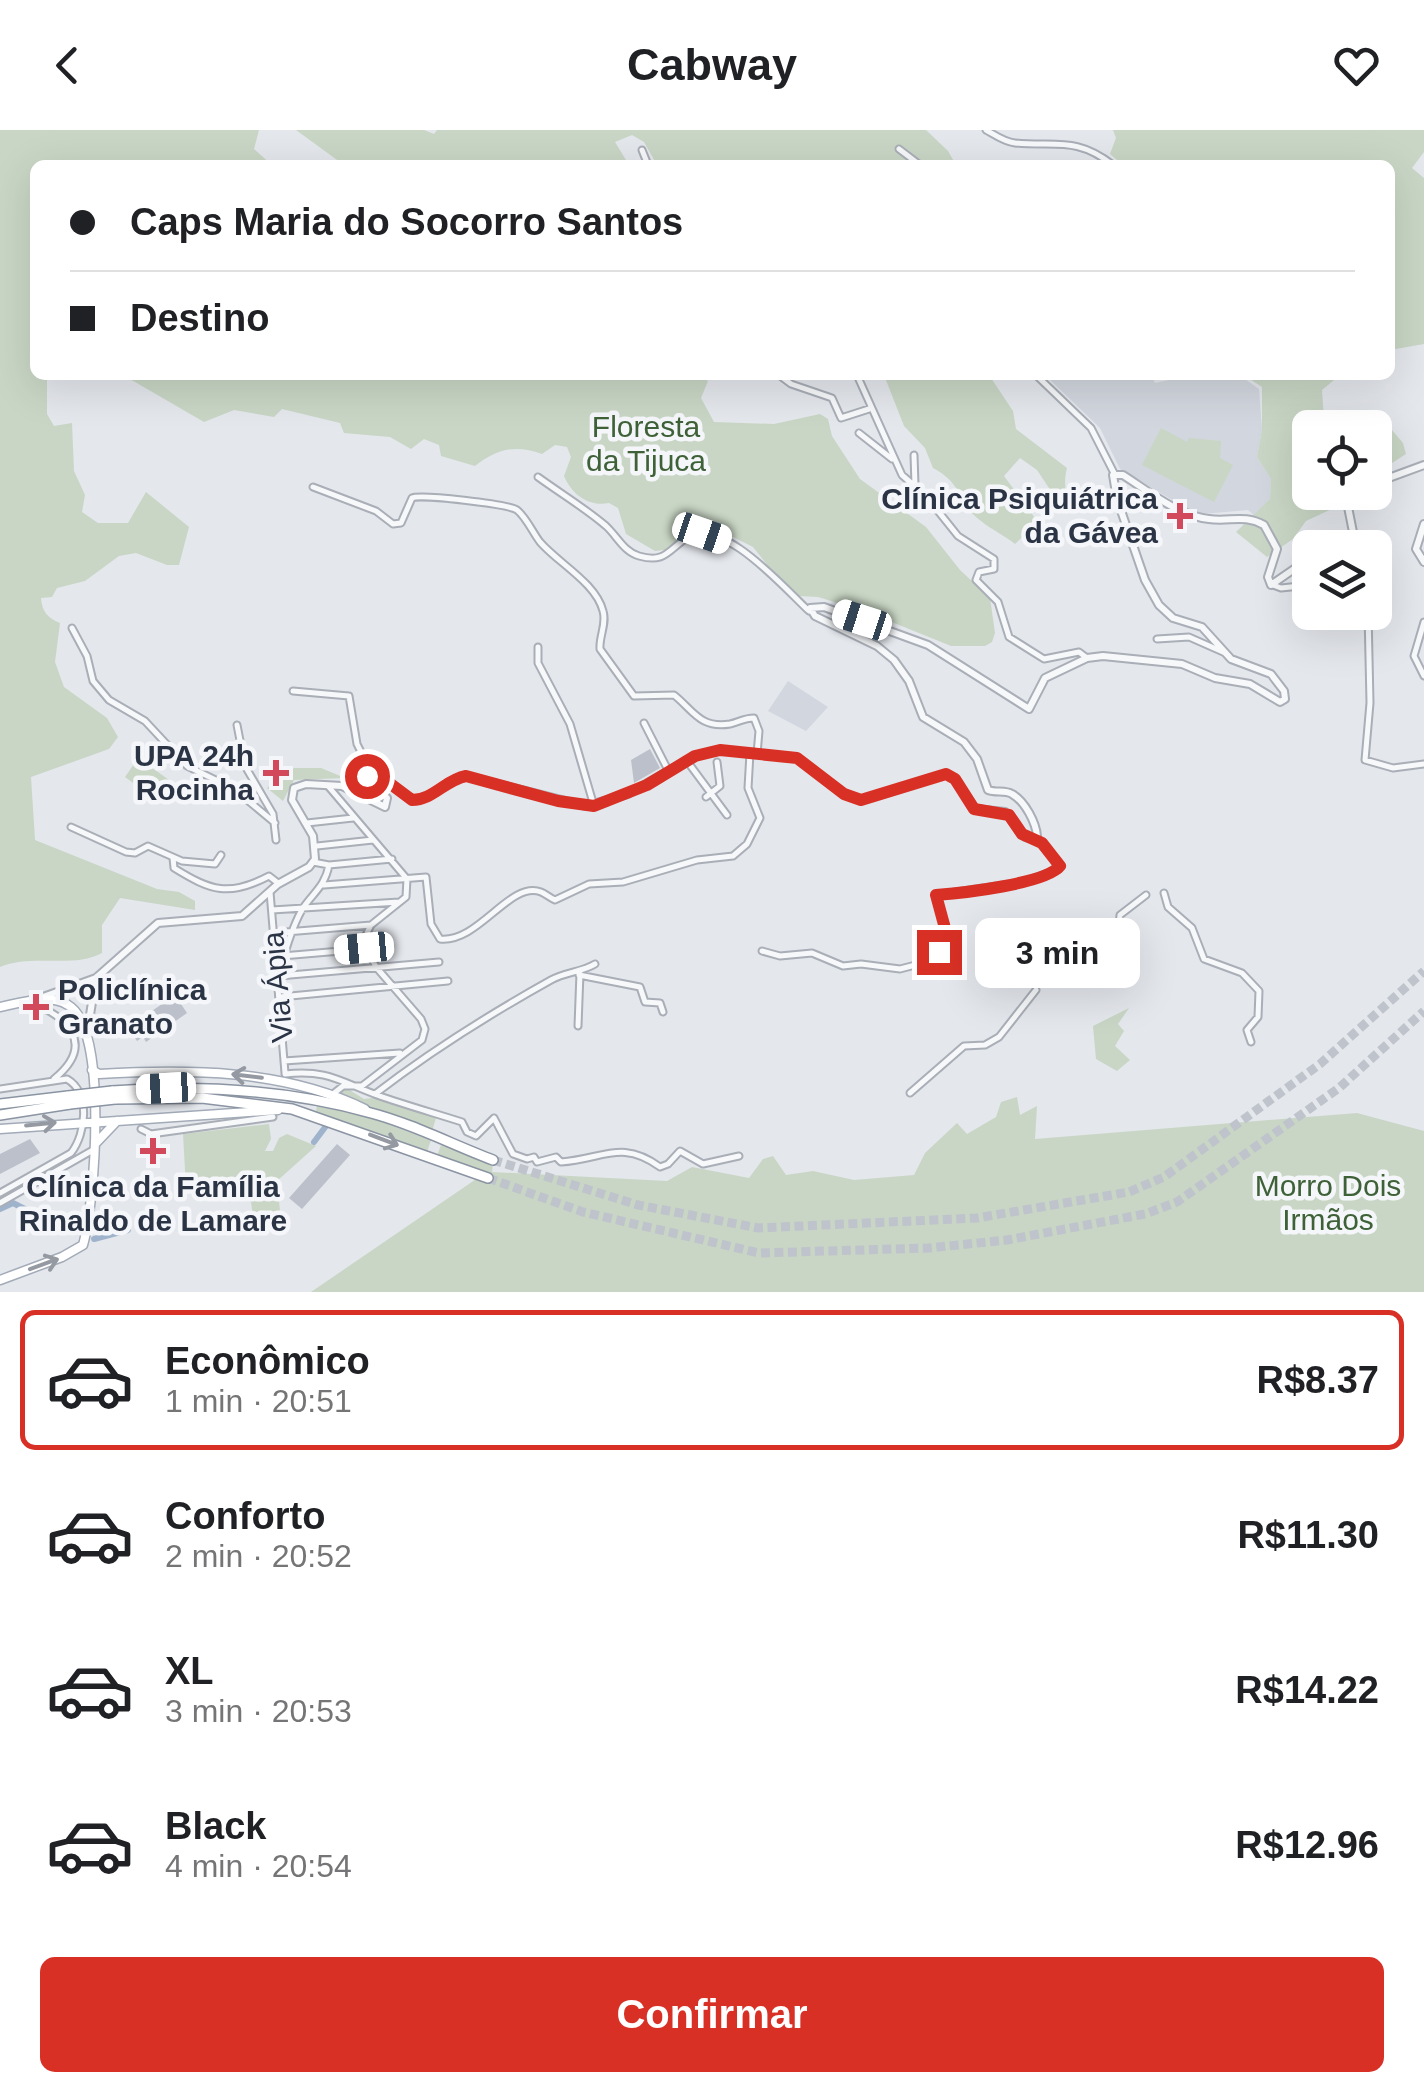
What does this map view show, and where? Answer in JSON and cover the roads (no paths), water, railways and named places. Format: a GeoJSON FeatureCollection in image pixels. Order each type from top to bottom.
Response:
{"type":"FeatureCollection","features":[{"type":"Feature","properties":{"kind":"highway"},"geometry":{"type":"LineString","coordinates":[[0,1104],[224,1089],[284,1095],[374,1114],[493,1160]]}},
{"type":"Feature","properties":{"kind":"highway"},"geometry":{"type":"LineString","coordinates":[[113,1095],[202,1098],[292,1109],[347,1125],[488,1178]]}},
{"type":"Feature","properties":{"kind":"highway"},"geometry":{"type":"LineString","coordinates":[[0,1114],[69,1100]]}},
{"type":"Feature","properties":{"kind":"main road"},"geometry":{"type":"LineString","coordinates":[[0,1007],[48,1000],[69,1005],[82,1018],[97,1122],[83,1245],[0,1280]]}},
{"type":"Feature","properties":{"kind":"main road"},"geometry":{"type":"LineString","coordinates":[[92,1070],[99,1074],[244,1074],[285,1078],[374,1114]]}},
{"type":"Feature","properties":{"kind":"main road"},"geometry":{"type":"LineString","coordinates":[[0,1128],[292,1109]]}},
{"type":"Feature","properties":{"kind":"main road"},"geometry":{"type":"LineString","coordinates":[[96,1146],[117,1121]]}},
{"type":"Feature","properties":{"kind":"street"},"geometry":{"type":"LineString","coordinates":[[986,130],[1013,143],[1054,142],[1079,147],[1104,160]]}},
{"type":"Feature","properties":{"kind":"street"},"geometry":{"type":"LineString","coordinates":[[899,149],[913,160]]}},
{"type":"Feature","properties":{"kind":"street"},"geometry":{"type":"LineString","coordinates":[[642,150],[646,160]]}},
{"type":"Feature","properties":{"kind":"street"},"geometry":{"type":"LineString","coordinates":[[786,380],[832,398],[842,418],[869,409]]}},
{"type":"Feature","properties":{"kind":"street"},"geometry":{"type":"LineString","coordinates":[[859,380],[902,475],[915,484],[958,536],[994,560],[994,569],[980,572],[976,580],[998,602],[1012,641],[1044,659],[1076,652],[1087,658]]}},
{"type":"Feature","properties":{"kind":"street"},"geometry":{"type":"LineString","coordinates":[[1041,380],[1084,420],[1114,474],[1191,515],[1210,520],[1246,518],[1264,525],[1277,549],[1268,577],[1280,588],[1292,587]]}},
{"type":"Feature","properties":{"kind":"street"},"geometry":{"type":"LineString","coordinates":[[859,433],[893,460]]}},
{"type":"Feature","properties":{"kind":"street"},"geometry":{"type":"LineString","coordinates":[[914,455],[915,484]]}},
{"type":"Feature","properties":{"kind":"street"},"geometry":{"type":"LineString","coordinates":[[1392,476],[1424,464]]}},
{"type":"Feature","properties":{"kind":"street"},"geometry":{"type":"LineString","coordinates":[[811,613],[813,606],[824,607],[912,638],[1029,709],[1044,678],[1087,658],[1103,656],[1182,664],[1216,678],[1250,684],[1276,702],[1285,700],[1284,691],[1271,674],[1236,662],[1202,626],[1167,614],[1152,596],[1113,488],[1114,474]]}},
{"type":"Feature","properties":{"kind":"street"},"geometry":{"type":"LineString","coordinates":[[538,477],[608,528],[635,556],[660,560],[674,553],[686,538],[702,533],[739,546],[811,613],[877,646],[894,660],[908,681],[923,717],[964,742],[977,759],[988,790],[1016,797],[1034,821],[1036,838],[1060,866],[1054,872],[1023,882],[936,895],[945,924],[945,944],[934,956],[912,966],[842,966],[815,954],[780,956],[762,951]]}},
{"type":"Feature","properties":{"kind":"street"},"geometry":{"type":"LineString","coordinates":[[313,487],[376,511],[392,524],[401,523],[412,498],[421,494],[456,502],[478,499],[514,509],[550,553],[600,602],[604,616],[600,649],[634,696],[674,694],[695,718],[728,724],[754,718],[759,731],[748,788],[760,818],[743,849],[733,856],[700,859],[628,881],[589,884],[558,900],[540,892],[528,892],[504,904],[475,931],[452,940],[440,939],[432,928],[426,877],[324,885]]}},
{"type":"Feature","properties":{"kind":"street"},"geometry":{"type":"LineString","coordinates":[[1424,524],[1416,549],[1424,562]]}},
{"type":"Feature","properties":{"kind":"street"},"geometry":{"type":"LineString","coordinates":[[1273,585],[1292,571]]}},
{"type":"Feature","properties":{"kind":"street"},"geometry":{"type":"LineString","coordinates":[[1424,622],[1414,656],[1424,676]]}},
{"type":"Feature","properties":{"kind":"street"},"geometry":{"type":"LineString","coordinates":[[72,628],[102,694],[148,724],[187,766],[234,789],[275,823]]}},
{"type":"Feature","properties":{"kind":"street"},"geometry":{"type":"LineString","coordinates":[[1368,630],[1370,703],[1365,760],[1392,768],[1424,764]]}},
{"type":"Feature","properties":{"kind":"street"},"geometry":{"type":"LineString","coordinates":[[1157,638],[1189,637],[1223,652]]}},
{"type":"Feature","properties":{"kind":"street"},"geometry":{"type":"LineString","coordinates":[[538,646],[540,667],[570,724],[594,806]]}},
{"type":"Feature","properties":{"kind":"street"},"geometry":{"type":"LineString","coordinates":[[293,691],[349,696],[357,744],[372,772],[412,800],[425,798],[453,779],[466,776],[558,801],[594,806],[628,794],[712,751],[754,753],[803,761],[844,794],[861,800],[946,774],[955,779],[974,809],[1005,812],[1025,837],[1036,838]]}},
{"type":"Feature","properties":{"kind":"street"},"geometry":{"type":"LineString","coordinates":[[644,723],[669,772]]}},
{"type":"Feature","properties":{"kind":"street"},"geometry":{"type":"LineString","coordinates":[[237,725],[245,766],[275,823],[276,840]]}},
{"type":"Feature","properties":{"kind":"street"},"geometry":{"type":"LineString","coordinates":[[687,761],[707,796],[727,815]]}},
{"type":"Feature","properties":{"kind":"street"},"geometry":{"type":"LineString","coordinates":[[707,796],[720,786],[717,762]]}},
{"type":"Feature","properties":{"kind":"street"},"geometry":{"type":"LineString","coordinates":[[313,862],[317,846],[292,800],[292,791],[300,784],[326,784],[355,790],[385,807],[387,798],[366,780],[372,772]]}},
{"type":"Feature","properties":{"kind":"street"},"geometry":{"type":"LineString","coordinates":[[326,784],[407,879],[409,890],[402,902],[370,925],[364,935],[364,948],[424,1023],[425,1033],[422,1040],[362,1086],[343,1086],[332,1094]]}},
{"type":"Feature","properties":{"kind":"street"},"geometry":{"type":"LineString","coordinates":[[307,823],[354,818]]}},
{"type":"Feature","properties":{"kind":"street"},"geometry":{"type":"LineString","coordinates":[[71,827],[126,852],[136,853],[148,846],[172,858],[215,864],[220,856]]}},
{"type":"Feature","properties":{"kind":"street"},"geometry":{"type":"LineString","coordinates":[[317,846],[373,840]]}},
{"type":"Feature","properties":{"kind":"street"},"geometry":{"type":"LineString","coordinates":[[172,858],[174,868],[211,887],[243,890],[269,876],[278,884]]}},
{"type":"Feature","properties":{"kind":"street"},"geometry":{"type":"LineString","coordinates":[[27,1001],[96,978],[158,923],[237,918],[278,884],[313,862],[329,865],[392,859]]}},
{"type":"Feature","properties":{"kind":"street"},"geometry":{"type":"LineString","coordinates":[[329,865],[324,885],[304,908],[280,956],[364,948]]}},
{"type":"Feature","properties":{"kind":"street","name":"Via Ápia"},"geometry":{"type":"LineString","coordinates":[[270,892],[280,956],[285,1078]]}},
{"type":"Feature","properties":{"kind":"street"},"geometry":{"type":"LineString","coordinates":[[1164,893],[1168,907],[1192,928],[1204,960],[1239,972],[1259,991],[1258,1017],[1247,1030],[1252,1042]]}},
{"type":"Feature","properties":{"kind":"street"},"geometry":{"type":"LineString","coordinates":[[1077,976],[1126,959],[1129,948],[1119,924],[1120,915],[1146,895]]}},
{"type":"Feature","properties":{"kind":"street"},"geometry":{"type":"LineString","coordinates":[[272,910],[402,902]]}},
{"type":"Feature","properties":{"kind":"street"},"geometry":{"type":"LineString","coordinates":[[274,933],[370,925]]}},
{"type":"Feature","properties":{"kind":"street"},"geometry":{"type":"LineString","coordinates":[[278,976],[439,962]]}},
{"type":"Feature","properties":{"kind":"street"},"geometry":{"type":"LineString","coordinates":[[580,972],[594,964]]}},
{"type":"Feature","properties":{"kind":"street"},"geometry":{"type":"LineString","coordinates":[[578,1026],[580,972]]}},
{"type":"Feature","properties":{"kind":"street"},"geometry":{"type":"LineString","coordinates":[[375,1094],[438,1047],[565,973],[580,972],[640,987],[646,1002],[660,1003],[663,1012]]}},
{"type":"Feature","properties":{"kind":"street"},"geometry":{"type":"LineString","coordinates":[[86,1039],[96,978]]}},
{"type":"Feature","properties":{"kind":"street"},"geometry":{"type":"LineString","coordinates":[[280,997],[448,981]]}},
{"type":"Feature","properties":{"kind":"street"},"geometry":{"type":"LineString","coordinates":[[910,1093],[964,1046],[985,1044],[999,1037],[1036,990]]}},
{"type":"Feature","properties":{"kind":"street"},"geometry":{"type":"LineString","coordinates":[[27,1001],[62,1016],[73,1036],[71,1058],[52,1081]]}},
{"type":"Feature","properties":{"kind":"street"},"geometry":{"type":"LineString","coordinates":[[284,1061],[403,1053]]}},
{"type":"Feature","properties":{"kind":"street"},"geometry":{"type":"LineString","coordinates":[[285,1078],[318,1072],[462,1122],[467,1132],[476,1136],[494,1118],[513,1154],[534,1157],[537,1162],[556,1156],[561,1162],[577,1163],[630,1150],[642,1153],[660,1167],[680,1151],[703,1164],[739,1156]]}},
{"type":"Feature","properties":{"kind":"street"},"geometry":{"type":"LineString","coordinates":[[0,1089],[67,1078],[77,1086],[83,1122],[79,1142],[64,1159],[0,1193]]}},
{"type":"Feature","properties":{"kind":"street"},"geometry":{"type":"LineString","coordinates":[[140,1129],[151,1134],[273,1116]]}},
{"type":"Feature","properties":{"kind":"street"},"geometry":{"type":"LineString","coordinates":[[79,1142],[96,1146]]}},
{"type":"Feature","properties":{"kind":"street"},"geometry":{"type":"LineString","coordinates":[[0,1203],[96,1146]]}},
{"type":"Feature","properties":{"kind":"waterway"},"geometry":{"type":"LineString","coordinates":[[314,1142],[326,1126]]}},
{"type":"Feature","properties":{"kind":"waterway"},"geometry":{"type":"LineString","coordinates":[[0,1209],[13,1203],[62,1228]]}},
{"type":"Feature","properties":{"kind":"waterway"},"geometry":{"type":"LineString","coordinates":[[94,1239],[128,1230]]}},
{"type":"Feature","properties":{"kind":"tunnel"},"geometry":{"type":"LineString","coordinates":[[493,1160],[638,1205],[758,1228],[977,1218],[1129,1192],[1164,1177],[1320,1064],[1424,971]]}},
{"type":"Feature","properties":{"kind":"tunnel"},"geometry":{"type":"LineString","coordinates":[[488,1178],[583,1212],[759,1253],[929,1248],[1007,1240],[1145,1214],[1177,1202],[1339,1088],[1424,1011]]}},
{"type":"Feature","properties":{"kind":"place","name":"Clínica Psiquiátrica da Gávea"},"geometry":{"type":"Point","coordinates":[1180,516]}},
{"type":"Feature","properties":{"kind":"place","name":"UPA 24h Rocinha"},"geometry":{"type":"Point","coordinates":[276,773]}},
{"type":"Feature","properties":{"kind":"place","name":"Policlínica Granato"},"geometry":{"type":"Point","coordinates":[36,1007]}},
{"type":"Feature","properties":{"kind":"place","name":"Clínica da Família Rinaldo de Lamare"},"geometry":{"type":"Point","coordinates":[153,1151]}},
{"type":"Feature","properties":{"kind":"park label","name":"Floresta da Tijuca"},"geometry":{"type":"Point","coordinates":[646,444]}},
{"type":"Feature","properties":{"kind":"park label","name":"Morro Dois Irmãos"},"geometry":{"type":"Point","coordinates":[1328,1203]}}]}
